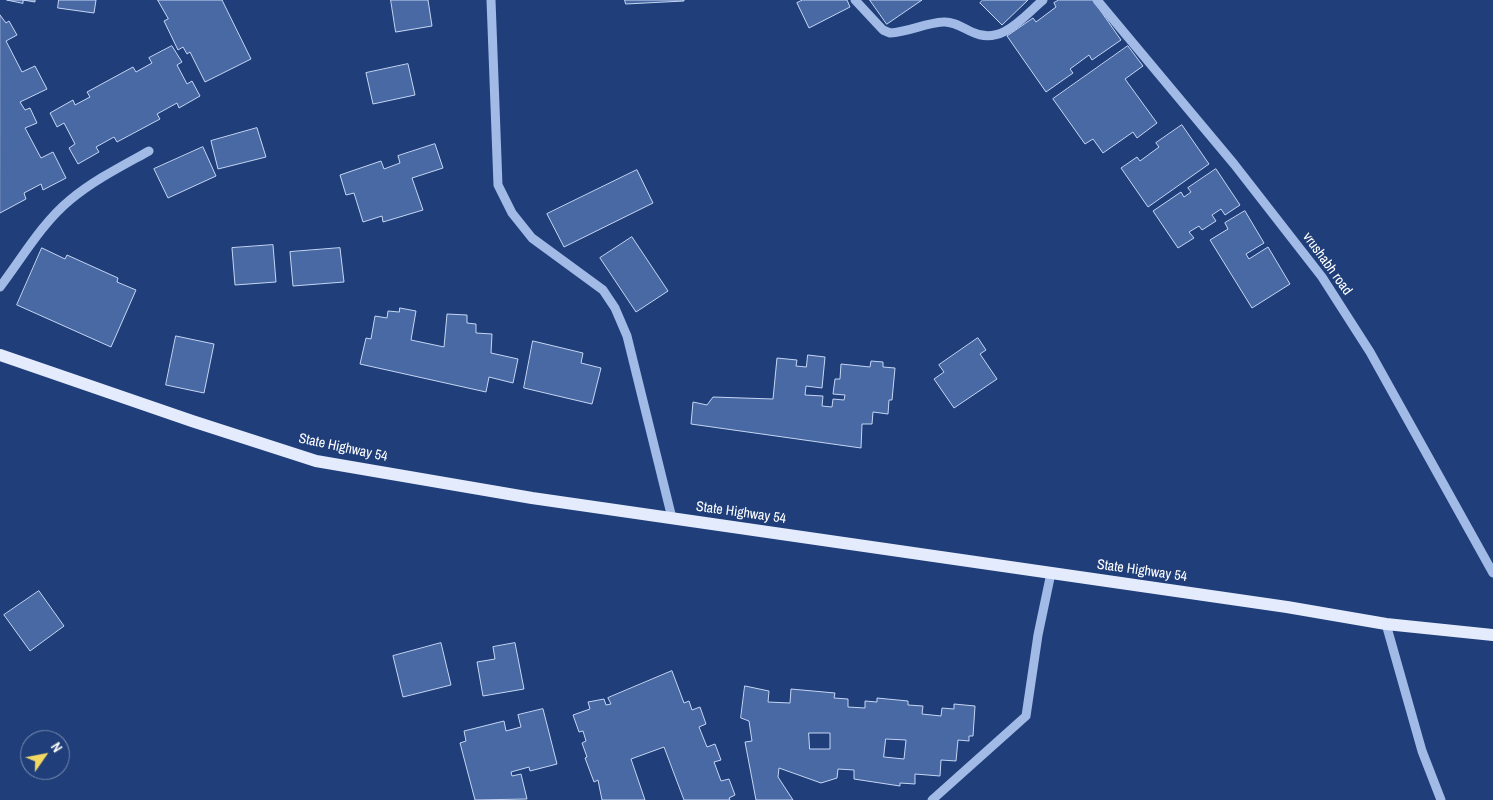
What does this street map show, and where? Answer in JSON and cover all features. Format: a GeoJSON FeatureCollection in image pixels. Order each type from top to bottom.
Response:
{"type":"FeatureCollection","features":[{"type":"Feature","properties":{"kind":"main road","name":"State Highway 54"},"geometry":{"type":"LineString","coordinates":[[0,355],[192,421],[316,461],[532,498],[1051,573],[1386,624],[1493,636]]}},
{"type":"Feature","properties":{"kind":"street"},"geometry":{"type":"LineString","coordinates":[[491,0],[498,185],[512,213],[532,238],[603,290],[615,308],[627,336],[672,518]]}},
{"type":"Feature","properties":{"kind":"street"},"geometry":{"type":"LineString","coordinates":[[855,0],[883,30],[890,33],[944,22],[955,24],[986,38],[997,36],[1006,31],[1043,0]]}},
{"type":"Feature","properties":{"kind":"street","name":"vrushabh road"},"geometry":{"type":"LineString","coordinates":[[1097,0],[1234,164],[1322,277],[1370,352],[1493,573]]}},
{"type":"Feature","properties":{"kind":"street"},"geometry":{"type":"LineString","coordinates":[[0,287],[50,221],[69,200],[94,182],[149,151]]}},
{"type":"Feature","properties":{"kind":"street"},"geometry":{"type":"LineString","coordinates":[[932,800],[1026,716],[1038,635],[1051,573]]}},
{"type":"Feature","properties":{"kind":"street"},"geometry":{"type":"LineString","coordinates":[[1386,624],[1422,751],[1441,800]]}},
{"type":"Feature","properties":{"kind":"building"},"geometry":{"type":"Polygon","coordinates":[[[7,0],[23,0],[23,3],[7,0]]]}},
{"type":"Feature","properties":{"kind":"building"},"geometry":{"type":"Polygon","coordinates":[[[59,0],[96,0],[94,13],[58,8],[59,0]]]}},
{"type":"Feature","properties":{"kind":"building"},"geometry":{"type":"Polygon","coordinates":[[[158,0],[222,0],[251,59],[205,82],[190,52],[187,54],[183,47],[178,50],[164,21],[168,19],[158,0]]]}},
{"type":"Feature","properties":{"kind":"building"},"geometry":{"type":"Polygon","coordinates":[[[391,0],[428,0],[432,26],[396,32],[391,0]]]}},
{"type":"Feature","properties":{"kind":"building"},"geometry":{"type":"Polygon","coordinates":[[[625,0],[684,0],[684,1],[626,4],[625,0]]]}},
{"type":"Feature","properties":{"kind":"building"},"geometry":{"type":"Polygon","coordinates":[[[803,0],[847,0],[850,7],[809,28],[797,3],[803,0]]]}},
{"type":"Feature","properties":{"kind":"building"},"geometry":{"type":"Polygon","coordinates":[[[870,0],[922,0],[887,24],[870,0]]]}},
{"type":"Feature","properties":{"kind":"building"},"geometry":{"type":"Polygon","coordinates":[[[983,0],[1028,0],[1002,25],[980,3],[983,0]]]}},
{"type":"Feature","properties":{"kind":"building"},"geometry":{"type":"Polygon","coordinates":[[[1059,0],[1093,0],[1121,40],[1092,60],[1089,55],[1070,69],[1073,73],[1046,92],[1007,36],[1033,18],[1036,22],[1056,7],[1054,3],[1059,0]]]}},
{"type":"Feature","properties":{"kind":"building"},"geometry":{"type":"Polygon","coordinates":[[[0,15],[6,23],[9,21],[17,35],[6,41],[22,72],[35,66],[47,89],[20,102],[25,110],[30,108],[37,123],[25,128],[41,158],[53,152],[66,178],[43,190],[41,184],[24,193],[26,199],[0,213],[0,15]]]}},
{"type":"Feature","properties":{"kind":"building"},"geometry":{"type":"Polygon","coordinates":[[[172,46],[182,62],[177,65],[187,84],[192,81],[200,96],[179,108],[177,103],[157,114],[160,119],[117,142],[114,137],[96,147],[99,152],[78,164],[69,148],[75,144],[64,123],[57,127],[50,113],[73,100],[75,105],[90,97],[87,92],[133,67],[136,72],[152,63],[149,58],[172,46]]]}},
{"type":"Feature","properties":{"kind":"building"},"geometry":{"type":"Polygon","coordinates":[[[1128,46],[1143,66],[1125,79],[1157,123],[1137,138],[1133,132],[1103,153],[1093,139],[1085,144],[1053,99],[1128,46]]]}},
{"type":"Feature","properties":{"kind":"building"},"geometry":{"type":"Polygon","coordinates":[[[408,64],[415,95],[373,104],[366,73],[408,64]]]}},
{"type":"Feature","properties":{"kind":"building"},"geometry":{"type":"Polygon","coordinates":[[[1182,125],[1209,164],[1148,207],[1121,168],[1137,157],[1140,161],[1159,147],[1156,143],[1182,125]]]}},
{"type":"Feature","properties":{"kind":"building"},"geometry":{"type":"Polygon","coordinates":[[[257,128],[266,157],[218,169],[211,141],[257,128]]]}},
{"type":"Feature","properties":{"kind":"building"},"geometry":{"type":"Polygon","coordinates":[[[435,144],[443,168],[412,178],[423,210],[383,222],[382,216],[363,222],[354,193],[346,195],[340,175],[381,161],[384,169],[400,163],[398,156],[435,144]]]}},
{"type":"Feature","properties":{"kind":"building"},"geometry":{"type":"Polygon","coordinates":[[[203,147],[216,176],[168,198],[154,169],[203,147]]]}},
{"type":"Feature","properties":{"kind":"building"},"geometry":{"type":"Polygon","coordinates":[[[1216,169],[1240,205],[1225,215],[1221,209],[1212,215],[1216,221],[1202,230],[1199,226],[1189,232],[1194,238],[1178,248],[1153,211],[1181,192],[1184,197],[1191,192],[1188,188],[1216,169]]]}},
{"type":"Feature","properties":{"kind":"building"},"geometry":{"type":"Polygon","coordinates":[[[637,170],[653,203],[564,247],[547,214],[637,170]]]}},
{"type":"Feature","properties":{"kind":"building"},"geometry":{"type":"Polygon","coordinates":[[[1245,211],[1264,243],[1246,254],[1249,259],[1268,247],[1290,284],[1252,308],[1210,240],[1228,229],[1225,223],[1245,211]]]}},
{"type":"Feature","properties":{"kind":"building"},"geometry":{"type":"Polygon","coordinates":[[[632,237],[668,291],[636,312],[600,258],[632,237]]]}},
{"type":"Feature","properties":{"kind":"building"},"geometry":{"type":"Polygon","coordinates":[[[273,245],[276,282],[235,285],[232,248],[273,245]]]}},
{"type":"Feature","properties":{"kind":"building"},"geometry":{"type":"Polygon","coordinates":[[[42,248],[65,259],[67,255],[118,278],[117,282],[136,290],[111,347],[17,305],[42,248]]]}},
{"type":"Feature","properties":{"kind":"building"},"geometry":{"type":"Polygon","coordinates":[[[340,248],[344,282],[293,286],[290,252],[340,248]]]}},
{"type":"Feature","properties":{"kind":"building"},"geometry":{"type":"Polygon","coordinates":[[[400,308],[416,311],[411,340],[444,347],[447,314],[467,315],[467,323],[476,324],[476,333],[492,334],[491,353],[518,359],[513,383],[489,377],[486,392],[360,364],[366,338],[371,339],[375,316],[387,318],[388,311],[399,312],[400,308]]]}},
{"type":"Feature","properties":{"kind":"building"},"geometry":{"type":"Polygon","coordinates":[[[176,336],[214,344],[204,393],[166,385],[176,336]]]}},
{"type":"Feature","properties":{"kind":"building"},"geometry":{"type":"Polygon","coordinates":[[[978,338],[986,350],[980,354],[997,379],[954,408],[934,379],[944,372],[939,365],[978,338]]]}},
{"type":"Feature","properties":{"kind":"building"},"geometry":{"type":"Polygon","coordinates":[[[533,341],[583,353],[581,363],[601,368],[592,404],[524,388],[533,341]]]}},
{"type":"Feature","properties":{"kind":"building"},"geometry":{"type":"Polygon","coordinates":[[[808,355],[825,357],[822,388],[806,386],[805,395],[823,396],[822,406],[832,407],[833,399],[844,400],[845,395],[833,394],[835,379],[840,379],[841,364],[870,367],[871,361],[883,362],[883,367],[895,368],[892,400],[889,400],[888,414],[873,412],[872,424],[862,424],[861,448],[691,424],[693,402],[707,405],[713,397],[773,399],[777,358],[797,360],[796,366],[806,367],[808,355]]]}},
{"type":"Feature","properties":{"kind":"building"},"geometry":{"type":"Polygon","coordinates":[[[39,591],[64,626],[30,651],[4,615],[39,591]]]}},
{"type":"Feature","properties":{"kind":"building"},"geometry":{"type":"Polygon","coordinates":[[[441,643],[451,685],[403,697],[393,656],[441,643]]]}},
{"type":"Feature","properties":{"kind":"building"},"geometry":{"type":"Polygon","coordinates":[[[515,643],[524,689],[483,696],[477,662],[495,659],[493,647],[515,643]]]}},
{"type":"Feature","properties":{"kind":"building"},"geometry":{"type":"Polygon","coordinates":[[[672,671],[684,703],[689,701],[692,710],[700,707],[706,724],[699,727],[707,747],[715,744],[721,760],[714,762],[721,781],[729,779],[735,795],[729,798],[730,800],[684,800],[664,747],[631,759],[645,800],[602,800],[598,780],[594,782],[585,758],[587,757],[582,743],[586,741],[583,731],[579,732],[573,715],[590,709],[588,702],[604,699],[606,705],[611,704],[608,698],[672,671]]]}},
{"type":"Feature","properties":{"kind":"building"},"geometry":{"type":"Polygon","coordinates":[[[745,686],[769,691],[768,702],[790,703],[791,689],[835,693],[834,698],[848,699],[848,707],[865,708],[865,701],[877,702],[877,698],[908,701],[908,705],[923,706],[922,714],[941,716],[942,708],[954,709],[954,704],[975,706],[973,736],[969,736],[969,741],[958,740],[956,761],[941,760],[940,776],[915,774],[915,784],[900,783],[900,786],[854,779],[854,770],[838,769],[837,778],[821,783],[779,768],[778,777],[793,800],[756,800],[745,742],[752,741],[749,721],[741,718],[745,686]],[[809,733],[810,749],[830,749],[830,733],[809,733]],[[886,739],[884,757],[904,759],[906,740],[886,739]]]}},
{"type":"Feature","properties":{"kind":"building"},"geometry":{"type":"Polygon","coordinates":[[[543,709],[557,764],[530,771],[529,767],[511,772],[512,776],[521,774],[527,799],[475,800],[460,743],[466,741],[464,731],[504,721],[506,731],[521,727],[518,715],[543,709]]]}}]}
